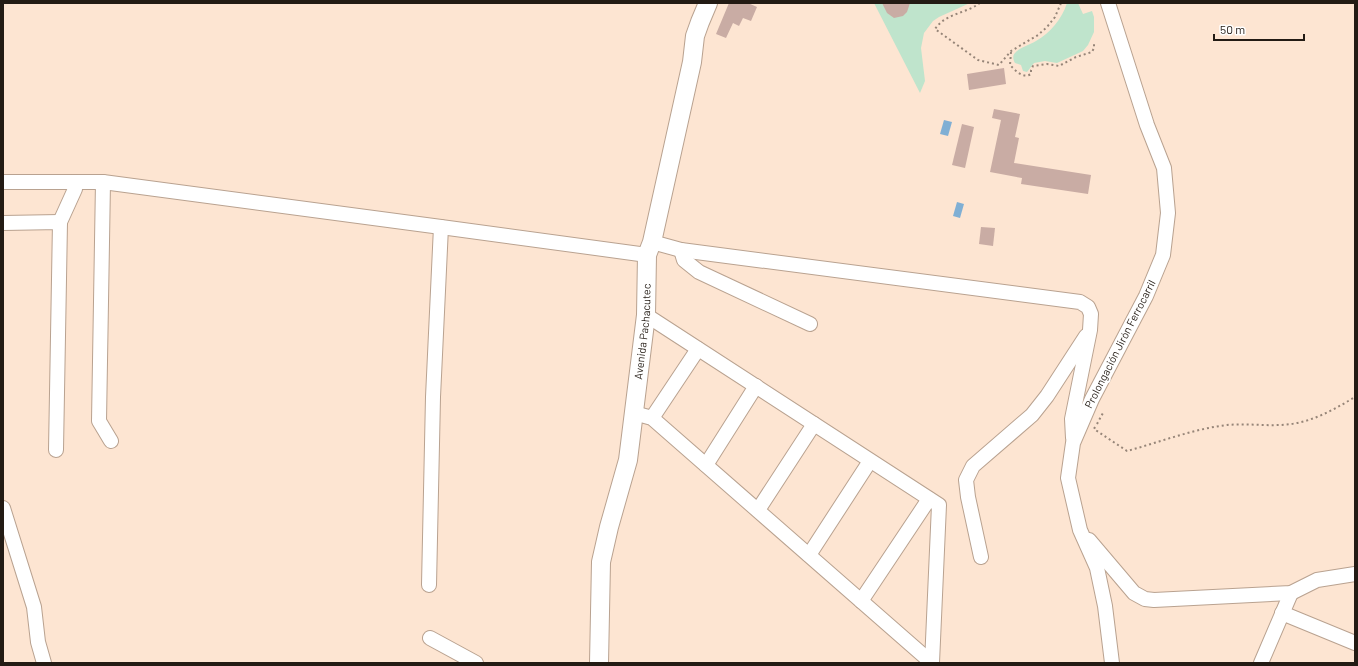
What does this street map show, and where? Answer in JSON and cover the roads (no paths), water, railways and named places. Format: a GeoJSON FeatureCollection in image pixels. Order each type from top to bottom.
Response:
{"type":"FeatureCollection","features":[{"type":"Feature","properties":{"kind":"main road","name":"Avenida Pachacutec"},"geometry":{"type":"LineString","coordinates":[[599,663],[601,562],[628,460],[646,315],[649,248],[691,69],[695,36],[708,3]]}},
{"type":"Feature","properties":{"kind":"street","name":"Prolongación Jirón Ferrocarril"},"geometry":{"type":"LineString","coordinates":[[1108,3],[1147,125],[1164,168],[1168,213],[1163,255],[1149,290],[1092,399],[1073,443],[1068,478],[1080,530],[1096,568],[1105,606],[1112,663]]}},
{"type":"Feature","properties":{"kind":"street"},"geometry":{"type":"LineString","coordinates":[[3,182],[103,182],[441,226],[680,250],[1080,302],[1088,307],[1091,314],[1090,330],[1072,419],[1073,443]]}},
{"type":"Feature","properties":{"kind":"street"},"geometry":{"type":"LineString","coordinates":[[56,450],[60,222],[75,189],[75,182]]}},
{"type":"Feature","properties":{"kind":"street"},"geometry":{"type":"LineString","coordinates":[[103,182],[99,421],[111,441]]}},
{"type":"Feature","properties":{"kind":"street"},"geometry":{"type":"LineString","coordinates":[[3,223],[60,222]]}},
{"type":"Feature","properties":{"kind":"street"},"geometry":{"type":"LineString","coordinates":[[429,585],[433,397],[441,226]]}},
{"type":"Feature","properties":{"kind":"street"},"geometry":{"type":"LineString","coordinates":[[680,250],[684,260],[699,272],[810,324]]}},
{"type":"Feature","properties":{"kind":"street"},"geometry":{"type":"LineString","coordinates":[[634,413],[652,418],[932,663],[940,505],[646,315]]}},
{"type":"Feature","properties":{"kind":"street"},"geometry":{"type":"LineString","coordinates":[[982,557],[968,497],[966,480],[973,466],[1032,415],[1047,396],[1090,330]]}},
{"type":"Feature","properties":{"kind":"street"},"geometry":{"type":"LineString","coordinates":[[652,418],[698,349]]}},
{"type":"Feature","properties":{"kind":"street"},"geometry":{"type":"LineString","coordinates":[[706,465],[756,386]]}},
{"type":"Feature","properties":{"kind":"street"},"geometry":{"type":"LineString","coordinates":[[758,510],[814,424]]}},
{"type":"Feature","properties":{"kind":"street"},"geometry":{"type":"LineString","coordinates":[[809,555],[870,461]]}},
{"type":"Feature","properties":{"kind":"street"},"geometry":{"type":"LineString","coordinates":[[861,601],[929,499]]}},
{"type":"Feature","properties":{"kind":"street"},"geometry":{"type":"LineString","coordinates":[[3,508],[34,607],[38,642],[44,663]]}},
{"type":"Feature","properties":{"kind":"street"},"geometry":{"type":"LineString","coordinates":[[1080,530],[1134,593],[1145,599],[1154,600],[1291,593],[1317,580],[1355,574]]}},
{"type":"Feature","properties":{"kind":"street"},"geometry":{"type":"LineString","coordinates":[[1261,663],[1291,593]]}},
{"type":"Feature","properties":{"kind":"street"},"geometry":{"type":"LineString","coordinates":[[1282,613],[1355,643]]}},
{"type":"Feature","properties":{"kind":"street"},"geometry":{"type":"LineString","coordinates":[[430,638],[472,662]]}},
{"type":"Feature","properties":{"kind":"water"},"geometry":{"type":"Polygon","coordinates":[[[944,120],[952,122],[948,136],[940,134],[944,120]]]}},
{"type":"Feature","properties":{"kind":"water"},"geometry":{"type":"Polygon","coordinates":[[[957,202],[964,204],[960,218],[953,216],[957,202]]]}}]}
